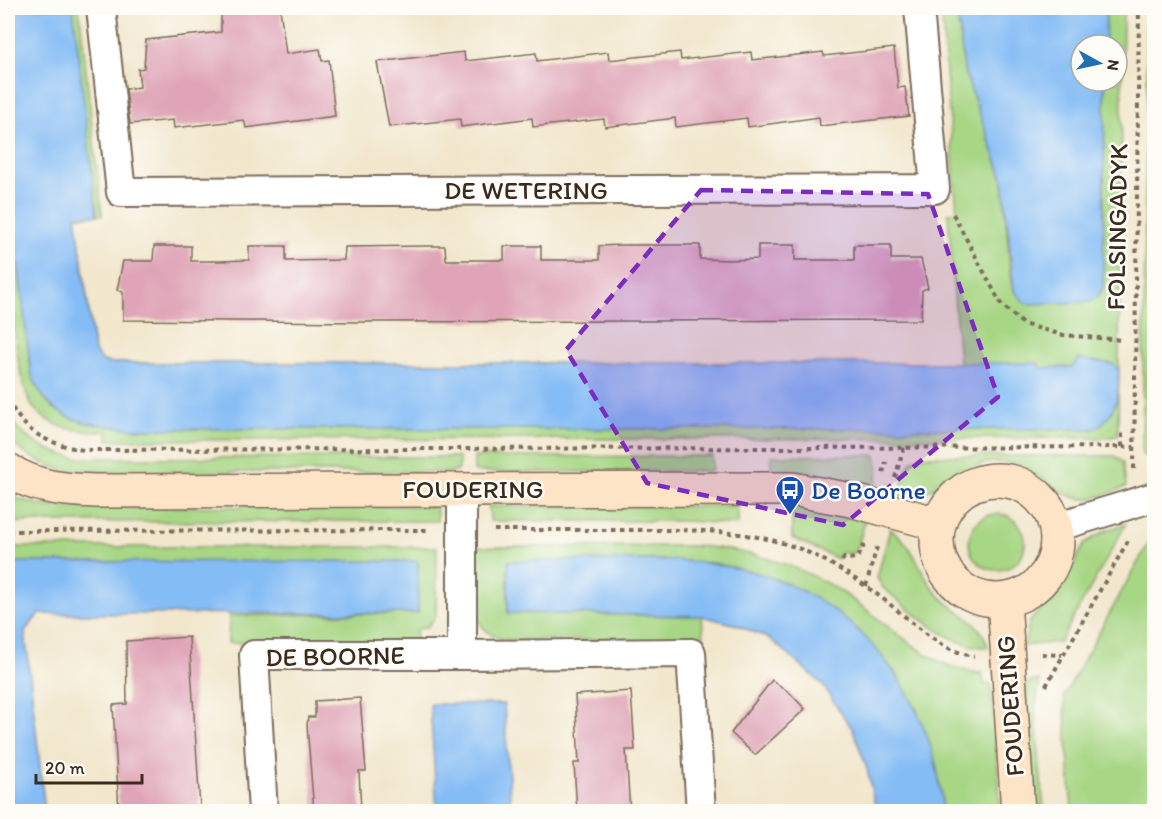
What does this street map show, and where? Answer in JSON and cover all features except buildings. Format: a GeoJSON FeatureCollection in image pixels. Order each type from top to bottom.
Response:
{"type":"FeatureCollection","features":[{"type":"Feature","properties":{"kind":"street","name":"DE WETERING"},"geometry":{"type":"LineString","coordinates":[[101,8],[121,192],[935,189]]}},
{"type":"Feature","properties":{"kind":"street"},"geometry":{"type":"LineString","coordinates":[[919,8],[935,189]]}},
{"type":"Feature","properties":{"kind":"street","name":"FOUDERING"},"geometry":{"type":"LineString","coordinates":[[8,470],[21,479],[60,490],[792,489],[852,500],[938,524]]}},
{"type":"Feature","properties":{"kind":"street"},"geometry":{"type":"LineString","coordinates":[[998,479],[1018,483],[1035,493],[1048,508],[1056,527],[1057,547],[1052,566],[1040,583],[1023,595],[1004,600],[984,600],[966,593],[951,580],[940,563],[936,544],[938,524],[947,506],[961,492],[978,482],[998,479]]}},
{"type":"Feature","properties":{"kind":"street"},"geometry":{"type":"LineString","coordinates":[[462,489],[462,655]]}},
{"type":"Feature","properties":{"kind":"street"},"geometry":{"type":"LineString","coordinates":[[1056,527],[1144,501]]}},
{"type":"Feature","properties":{"kind":"street","name":"FOUDERING"},"geometry":{"type":"LineString","coordinates":[[1004,600],[1005,656],[1018,812]]}},
{"type":"Feature","properties":{"kind":"street","name":"DE BOORNE"},"geometry":{"type":"LineString","coordinates":[[263,812],[254,655],[691,653],[701,812]]}},
{"type":"Feature","properties":{"kind":"path","name":"FOLSINGADYK"},"geometry":{"type":"LineString","coordinates":[[1122,447],[1134,447],[1139,8]]}},
{"type":"Feature","properties":{"kind":"path"},"geometry":{"type":"LineString","coordinates":[[935,189],[957,219],[1001,304],[1023,324],[1063,335],[1123,340]]}},
{"type":"Feature","properties":{"kind":"path"},"geometry":{"type":"LineString","coordinates":[[8,400],[16,417],[31,431],[56,444],[83,450],[1122,447],[1122,431]]}},
{"type":"Feature","properties":{"kind":"path"},"geometry":{"type":"LineString","coordinates":[[8,531],[699,529],[764,539],[813,555],[856,579],[951,650],[981,657],[1062,655],[1128,541],[1133,523],[1144,501]]}},
{"type":"Feature","properties":{"kind":"path"},"geometry":{"type":"LineString","coordinates":[[842,561],[844,558],[855,559],[859,556],[867,532]]}},
{"type":"Feature","properties":{"kind":"highlighted area"},"geometry":{"type":"Polygon","coordinates":[[[701,190],[928,194],[998,397],[843,525],[647,483],[566,350],[701,190]]]}},
{"type":"Feature","properties":{"kind":"green space"},"geometry":{"type":"Polygon","coordinates":[[[48,8],[79,8],[102,215],[76,216],[94,350],[100,359],[108,363],[959,363],[948,213],[957,212],[941,8],[957,8],[964,70],[1003,179],[1010,271],[1014,291],[1102,291],[1105,93],[1122,93],[1118,435],[1110,438],[108,440],[108,432],[77,430],[48,421],[33,407],[22,380],[15,338],[8,226],[8,27],[54,372],[959,369],[109,370],[93,361],[48,8]]]}},
{"type":"Feature","properties":{"kind":"green space"},"geometry":{"type":"Polygon","coordinates":[[[1106,8],[1123,8],[1123,33],[1105,33],[1106,8]]]}},
{"type":"Feature","properties":{"kind":"green space"},"geometry":{"type":"Polygon","coordinates":[[[1148,8],[1154,8],[1154,455],[1142,455],[1148,8]]]}},
{"type":"Feature","properties":{"kind":"green space"},"geometry":{"type":"Polygon","coordinates":[[[8,416],[14,425],[38,444],[57,453],[78,458],[459,457],[459,469],[456,472],[71,472],[37,460],[8,439],[8,416]]]}},
{"type":"Feature","properties":{"kind":"green space"},"geometry":{"type":"Polygon","coordinates":[[[876,455],[879,470],[875,488],[810,472],[771,469],[771,456],[876,455]]]}},
{"type":"Feature","properties":{"kind":"green space"},"geometry":{"type":"Polygon","coordinates":[[[712,456],[712,469],[709,471],[474,471],[474,457],[712,456]]]}},
{"type":"Feature","properties":{"kind":"green space"},"geometry":{"type":"Polygon","coordinates":[[[922,456],[1115,456],[1123,463],[1126,487],[1101,496],[1086,499],[1075,498],[1027,469],[1002,462],[973,467],[938,486],[914,495],[899,495],[908,466],[916,458],[922,456]]]}},
{"type":"Feature","properties":{"kind":"green space"},"geometry":{"type":"Polygon","coordinates":[[[8,496],[49,507],[437,506],[437,521],[8,522],[8,496]]]}},
{"type":"Feature","properties":{"kind":"green space"},"geometry":{"type":"Polygon","coordinates":[[[489,506],[734,506],[738,507],[738,525],[688,521],[490,521],[489,506]]]}},
{"type":"Feature","properties":{"kind":"green space"},"geometry":{"type":"Polygon","coordinates":[[[798,506],[865,521],[857,550],[850,554],[842,552],[838,559],[792,538],[792,507],[798,506]]]}},
{"type":"Feature","properties":{"kind":"green space"},"geometry":{"type":"Polygon","coordinates":[[[997,514],[1008,516],[1017,522],[1023,531],[1025,542],[1023,553],[1017,562],[1008,568],[997,570],[986,568],[977,562],[971,553],[969,542],[971,531],[977,522],[986,516],[997,514]]]}},
{"type":"Feature","properties":{"kind":"green space"},"geometry":{"type":"Polygon","coordinates":[[[1126,524],[1060,642],[1024,646],[1030,621],[1059,591],[1085,543],[1107,530],[1126,524]]]}},
{"type":"Feature","properties":{"kind":"green space"},"geometry":{"type":"Polygon","coordinates":[[[890,529],[911,550],[936,592],[980,630],[988,648],[973,646],[945,635],[883,588],[877,578],[890,529]]]}},
{"type":"Feature","properties":{"kind":"green space"},"geometry":{"type":"Polygon","coordinates":[[[1154,533],[1154,811],[1072,811],[1064,696],[1154,533]]]}},
{"type":"Feature","properties":{"kind":"green space"},"geometry":{"type":"Polygon","coordinates":[[[700,546],[751,554],[799,569],[848,596],[922,651],[961,670],[982,673],[984,684],[991,684],[1001,811],[943,811],[917,710],[895,672],[860,633],[816,598],[767,576],[714,563],[672,560],[508,561],[508,613],[702,616],[704,640],[509,640],[494,636],[484,628],[474,605],[475,547],[700,546]]]}},
{"type":"Feature","properties":{"kind":"green space"},"geometry":{"type":"Polygon","coordinates":[[[8,547],[437,547],[436,616],[428,626],[416,630],[416,641],[228,643],[229,616],[418,613],[8,562],[8,547]]]}},
{"type":"Feature","properties":{"kind":"green space"},"geometry":{"type":"Polygon","coordinates":[[[1040,680],[1035,710],[1044,812],[1036,811],[1026,683],[1040,680]]]}},
{"type":"Feature","properties":{"kind":"water"},"geometry":{"type":"Polygon","coordinates":[[[8,8],[73,8],[97,215],[76,216],[94,350],[100,359],[107,363],[1038,363],[1041,368],[1072,367],[1079,359],[1113,364],[1119,370],[1115,404],[1108,417],[1095,429],[136,429],[72,419],[49,403],[39,390],[31,373],[8,178],[8,8]]]}},
{"type":"Feature","properties":{"kind":"water"},"geometry":{"type":"Polygon","coordinates":[[[957,8],[1106,8],[1105,33],[1069,33],[1069,93],[1105,93],[1103,287],[1099,295],[1090,302],[1026,304],[1014,291],[1003,179],[964,70],[957,8]]]}},
{"type":"Feature","properties":{"kind":"water"},"geometry":{"type":"Polygon","coordinates":[[[672,560],[720,565],[767,576],[803,591],[836,612],[865,637],[890,667],[911,700],[927,735],[938,772],[943,811],[876,811],[867,769],[853,730],[821,683],[770,639],[737,625],[702,616],[508,613],[508,561],[672,560]]]}},
{"type":"Feature","properties":{"kind":"water"},"geometry":{"type":"Polygon","coordinates":[[[418,561],[418,613],[39,614],[25,631],[45,811],[8,811],[8,562],[418,561]]]}},
{"type":"Feature","properties":{"kind":"water"},"geometry":{"type":"Polygon","coordinates":[[[430,704],[504,704],[511,811],[437,811],[430,704]]]}},
{"type":"Feature","properties":{"kind":"place","name":"De Boorne"},"geometry":{"type":"Point","coordinates":[790,516]}}]}
